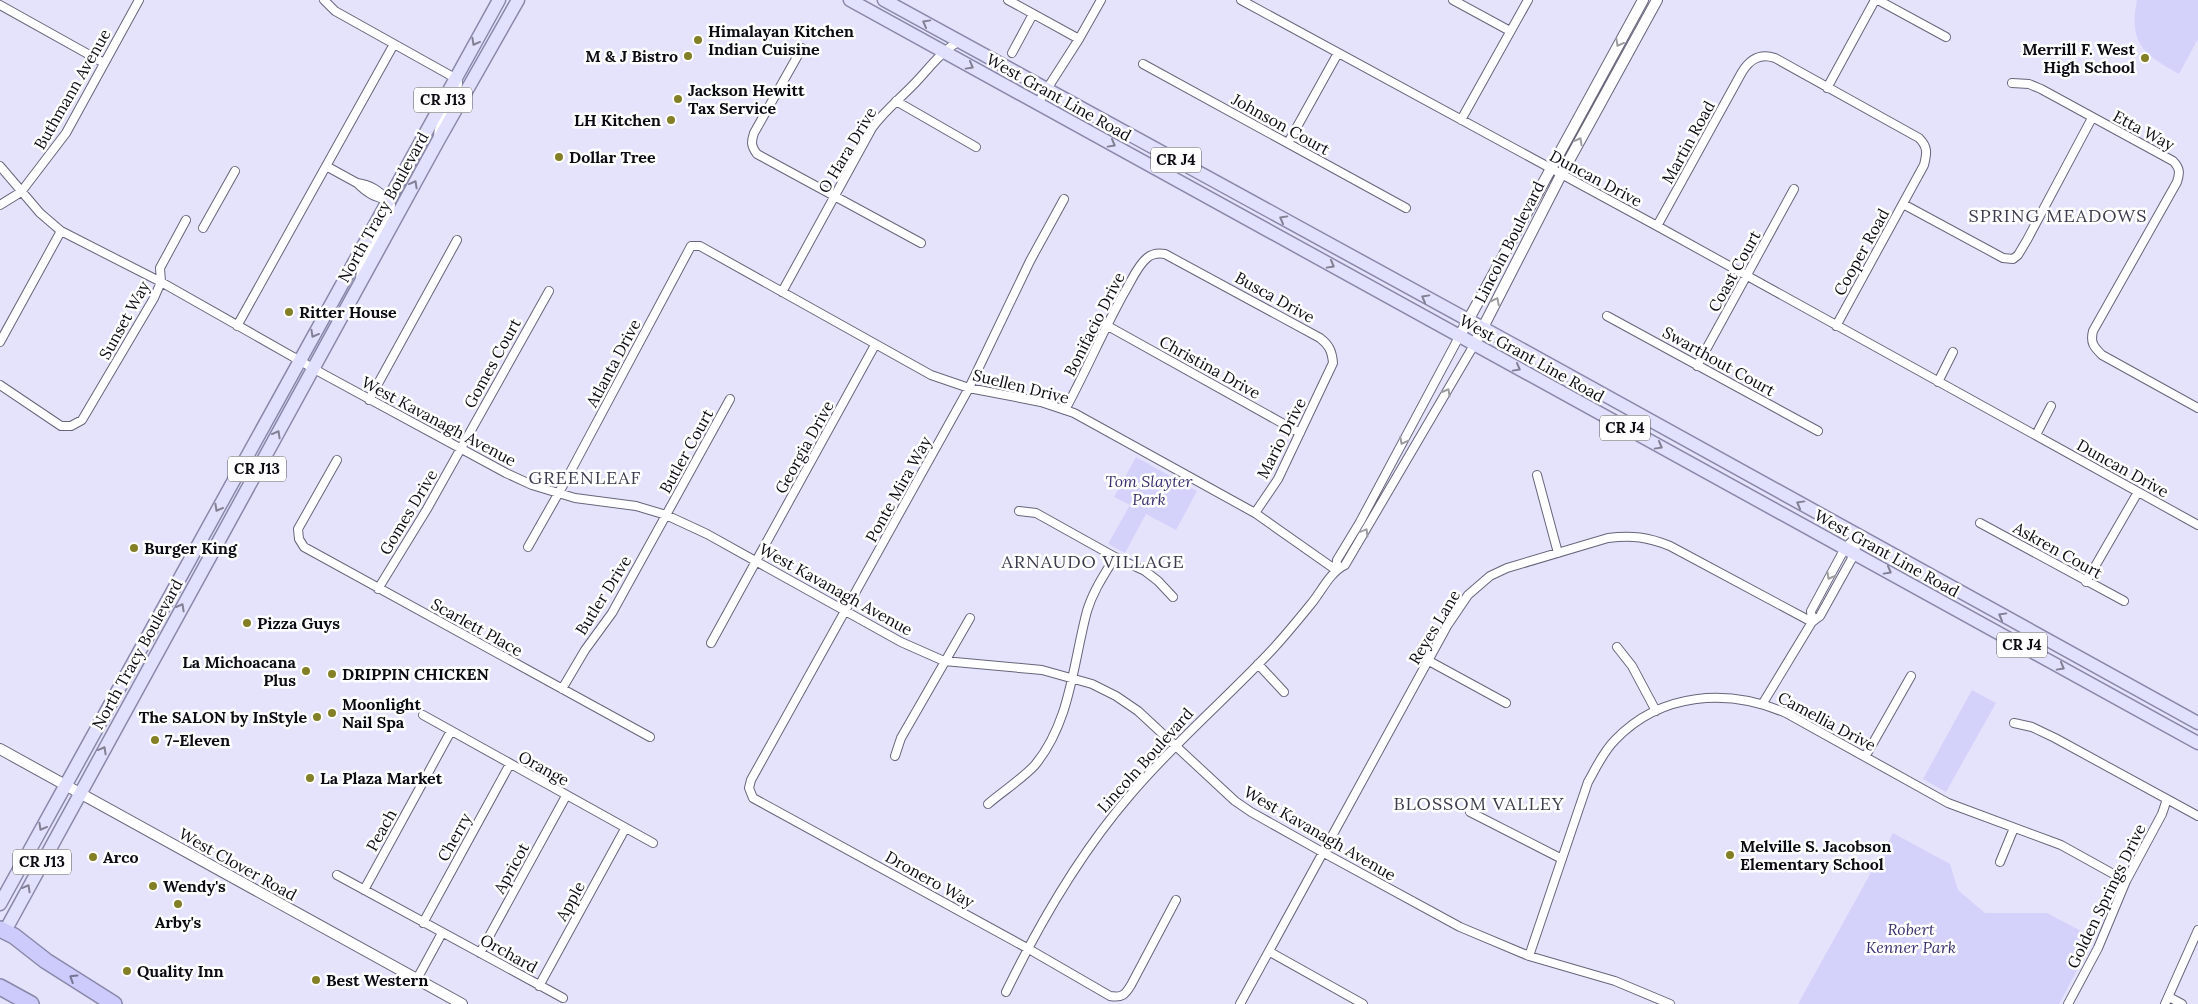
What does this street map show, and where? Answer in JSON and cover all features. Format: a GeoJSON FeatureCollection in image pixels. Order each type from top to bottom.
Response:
{"type":"FeatureCollection","features":[{"type":"Feature","properties":{"kind":"highway"},"geometry":{"type":"LineString","coordinates":[[2,930],[46,961],[114,1004]]}},
{"type":"Feature","properties":{"kind":"highway"},"geometry":{"type":"LineString","coordinates":[[0,987],[31,1004]]}},
{"type":"Feature","properties":{"kind":"main road","name":"North Tracy Boulevard"},"geometry":{"type":"LineString","coordinates":[[0,904],[499,0]]}},
{"type":"Feature","properties":{"kind":"main road","name":"North Tracy Boulevard"},"geometry":{"type":"LineString","coordinates":[[2,930],[80,792],[438,141],[518,0]]}},
{"type":"Feature","properties":{"kind":"main road","name":"West Grant Line Road"},"geometry":{"type":"LineString","coordinates":[[850,0],[2198,743]]}},
{"type":"Feature","properties":{"kind":"main road","name":"West Grant Line Road"},"geometry":{"type":"LineString","coordinates":[[884,0],[2198,723]]}},
{"type":"Feature","properties":{"kind":"main road"},"geometry":{"type":"LineString","coordinates":[[2104,690],[2115,689],[2152,708],[2159,702]]}},
{"type":"Feature","properties":{"kind":"street","name":"Buthmann Avenue"},"geometry":{"type":"LineString","coordinates":[[0,205],[21,192],[66,133],[138,0]]}},
{"type":"Feature","properties":{"kind":"street"},"geometry":{"type":"LineString","coordinates":[[324,0],[335,11],[455,78],[458,85],[438,128],[438,141]]}},
{"type":"Feature","properties":{"kind":"street"},"geometry":{"type":"LineString","coordinates":[[1008,0],[1079,39]]}},
{"type":"Feature","properties":{"kind":"street"},"geometry":{"type":"LineString","coordinates":[[1038,103],[1079,39],[1101,0]]}},
{"type":"Feature","properties":{"kind":"street","name":"Duncan Drive"},"geometry":{"type":"LineString","coordinates":[[1241,0],[1657,226],[2198,525]]}},
{"type":"Feature","properties":{"kind":"street"},"geometry":{"type":"LineString","coordinates":[[1453,0],[1510,31]]}},
{"type":"Feature","properties":{"kind":"street"},"geometry":{"type":"LineString","coordinates":[[1461,120],[1528,0]]}},
{"type":"Feature","properties":{"kind":"street","name":"Lincoln Boulevard"},"geometry":{"type":"LineString","coordinates":[[1336,570],[1337,560],[1360,522],[1550,168],[1643,0]]}},
{"type":"Feature","properties":{"kind":"street","name":"Lincoln Boulevard"},"geometry":{"type":"LineString","coordinates":[[1006,992],[1027,948],[1068,879],[1130,794],[1174,746],[1258,664],[1311,603],[1336,570],[1345,565],[1474,345],[1561,175],[1657,0]]}},
{"type":"Feature","properties":{"kind":"street"},"geometry":{"type":"LineString","coordinates":[[1827,88],[1877,0],[1946,37]]}},
{"type":"Feature","properties":{"kind":"street"},"geometry":{"type":"LineString","coordinates":[[0,5],[104,63]]}},
{"type":"Feature","properties":{"kind":"street"},"geometry":{"type":"LineString","coordinates":[[1012,53],[1033,14]]}},
{"type":"Feature","properties":{"kind":"street","name":"O Hara Drive"},"geometry":{"type":"LineString","coordinates":[[782,292],[872,128],[883,113],[943,51],[958,41]]}},
{"type":"Feature","properties":{"kind":"street"},"geometry":{"type":"LineString","coordinates":[[237,326],[394,44]]}},
{"type":"Feature","properties":{"kind":"street"},"geometry":{"type":"LineString","coordinates":[[802,48],[754,133],[751,142],[752,147],[758,154],[921,243]]}},
{"type":"Feature","properties":{"kind":"street"},"geometry":{"type":"LineString","coordinates":[[1288,143],[1338,53]]}},
{"type":"Feature","properties":{"kind":"street","name":"Martin Road"},"geometry":{"type":"LineString","coordinates":[[1657,226],[1748,62],[1766,55],[1775,58],[1827,88]]}},
{"type":"Feature","properties":{"kind":"street","name":"Johnson Court"},"geometry":{"type":"LineString","coordinates":[[1144,64],[1406,208]]}},
{"type":"Feature","properties":{"kind":"street","name":"Etta Way"},"geometry":{"type":"LineString","coordinates":[[2012,83],[2029,84],[2041,89],[2173,161],[2179,170],[2177,182],[2093,331],[2091,339],[2094,347],[2102,355],[2198,408]]}},
{"type":"Feature","properties":{"kind":"street","name":"Cooper Road"},"geometry":{"type":"LineString","coordinates":[[1827,88],[1919,138],[1926,145],[1927,152],[1924,165],[1836,326]]}},
{"type":"Feature","properties":{"kind":"street"},"geometry":{"type":"LineString","coordinates":[[896,101],[976,147]]}},
{"type":"Feature","properties":{"kind":"street"},"geometry":{"type":"LineString","coordinates":[[1903,204],[2003,258],[2013,259],[2018,255],[2027,240],[2092,118]]}},
{"type":"Feature","properties":{"kind":"street","name":"West Kavanagh Avenue"},"geometry":{"type":"LineString","coordinates":[[0,166],[40,214],[61,231],[161,282],[369,400],[506,473],[574,498],[636,506],[666,515],[707,534],[901,642],[944,661],[1042,670],[1092,684],[1116,696],[1138,712],[1234,801],[1324,853],[1460,927],[1529,956],[1615,981],[1670,1004]]}},
{"type":"Feature","properties":{"kind":"street"},"geometry":{"type":"LineString","coordinates":[[326,166],[357,183],[365,192],[388,200],[391,205],[391,210],[363,262],[359,285]]}},
{"type":"Feature","properties":{"kind":"street"},"geometry":{"type":"LineString","coordinates":[[203,228],[234,171]]}},
{"type":"Feature","properties":{"kind":"street","name":"Coast Court"},"geometry":{"type":"LineString","coordinates":[[1698,366],[1794,189]]}},
{"type":"Feature","properties":{"kind":"street","name":"Ponte Mira Way"},"geometry":{"type":"LineString","coordinates":[[749,788],[751,780],[969,388],[1030,261],[1064,199]]}},
{"type":"Feature","properties":{"kind":"street","name":"Sunset Way"},"geometry":{"type":"LineString","coordinates":[[0,385],[61,426],[71,426],[82,420],[154,298],[161,282],[160,268],[186,220]]}},
{"type":"Feature","properties":{"kind":"street"},"geometry":{"type":"LineString","coordinates":[[0,342],[61,231]]}},
{"type":"Feature","properties":{"kind":"street"},"geometry":{"type":"LineString","coordinates":[[369,400],[457,240]]}},
{"type":"Feature","properties":{"kind":"street","name":"Suellen Drive"},"geometry":{"type":"LineString","coordinates":[[691,246],[700,246],[710,251],[876,346],[931,375],[969,388],[1041,402],[1065,410],[1255,513],[1336,570]]}},
{"type":"Feature","properties":{"kind":"street","name":"Atlanta Drive"},"geometry":{"type":"LineString","coordinates":[[528,547],[691,246]]}},
{"type":"Feature","properties":{"kind":"street","name":"Bonifacio Drive"},"geometry":{"type":"LineString","coordinates":[[1065,410],[1085,374],[1106,326],[1137,270],[1148,258],[1158,253],[1165,254],[1180,262]]}},
{"type":"Feature","properties":{"kind":"street","name":"Busca Drive"},"geometry":{"type":"LineString","coordinates":[[1180,262],[1320,338],[1328,345],[1332,354],[1333,363],[1329,373]]}},
{"type":"Feature","properties":{"kind":"street","name":"Gomes Court"},"geometry":{"type":"LineString","coordinates":[[460,449],[549,291]]}},
{"type":"Feature","properties":{"kind":"street","name":"Swarthout Court"},"geometry":{"type":"LineString","coordinates":[[1607,316],[1818,431]]}},
{"type":"Feature","properties":{"kind":"street","name":"Christina Drive"},"geometry":{"type":"LineString","coordinates":[[1106,326],[1300,433]]}},
{"type":"Feature","properties":{"kind":"street","name":"Georgia Drive"},"geometry":{"type":"LineString","coordinates":[[711,643],[876,346]]}},
{"type":"Feature","properties":{"kind":"street"},"geometry":{"type":"LineString","coordinates":[[1938,382],[1953,352]]}},
{"type":"Feature","properties":{"kind":"street","name":"Mario Drive"},"geometry":{"type":"LineString","coordinates":[[1255,513],[1278,479],[1329,373]]}},
{"type":"Feature","properties":{"kind":"street","name":"Butler Court"},"geometry":{"type":"LineString","coordinates":[[666,515],[730,399]]}},
{"type":"Feature","properties":{"kind":"street"},"geometry":{"type":"LineString","coordinates":[[2036,434],[2051,406]]}},
{"type":"Feature","properties":{"kind":"street","name":"Gomes Drive"},"geometry":{"type":"LineString","coordinates":[[378,589],[417,527],[460,449]]}},
{"type":"Feature","properties":{"kind":"street","name":"Scarlett Place"},"geometry":{"type":"LineString","coordinates":[[336,460],[300,524],[298,534],[301,543],[308,550],[650,737]]}},
{"type":"Feature","properties":{"kind":"street"},"geometry":{"type":"LineString","coordinates":[[1537,475],[1558,553]]}},
{"type":"Feature","properties":{"kind":"street"},"geometry":{"type":"LineString","coordinates":[[2086,582],[2138,492]]}},
{"type":"Feature","properties":{"kind":"street"},"geometry":{"type":"LineString","coordinates":[[1019,511],[1036,513],[1114,557],[1145,571],[1158,581],[1172,597]]}},
{"type":"Feature","properties":{"kind":"street","name":"Butler Drive"},"geometry":{"type":"LineString","coordinates":[[562,689],[585,650],[612,613],[666,515]]}},
{"type":"Feature","properties":{"kind":"street","name":"Askren Court"},"geometry":{"type":"LineString","coordinates":[[1980,523],[2124,601]]}},
{"type":"Feature","properties":{"kind":"street","name":"Reyes Lane"},"geometry":{"type":"LineString","coordinates":[[1240,1004],[1462,603],[1482,581],[1507,568],[1608,538],[1625,536],[1650,538],[1670,546],[1812,622]]}},
{"type":"Feature","properties":{"kind":"street"},"geometry":{"type":"LineString","coordinates":[[1763,703],[1812,622],[1811,611],[1857,536]]}},
{"type":"Feature","properties":{"kind":"street"},"geometry":{"type":"LineString","coordinates":[[988,804],[1034,766],[1045,750],[1059,722],[1074,679],[1088,611],[1098,583],[1114,557]]}},
{"type":"Feature","properties":{"kind":"street"},"geometry":{"type":"LineString","coordinates":[[895,756],[901,738],[970,618]]}},
{"type":"Feature","properties":{"kind":"street"},"geometry":{"type":"LineString","coordinates":[[1617,647],[1632,666],[1656,711]]}},
{"type":"Feature","properties":{"kind":"street"},"geometry":{"type":"LineString","coordinates":[[1429,661],[1506,703]]}},
{"type":"Feature","properties":{"kind":"street"},"geometry":{"type":"LineString","coordinates":[[1258,664],[1284,692]]}},
{"type":"Feature","properties":{"kind":"street"},"geometry":{"type":"LineString","coordinates":[[1866,757],[1911,676]]}},
{"type":"Feature","properties":{"kind":"street","name":"Camellia Drive"},"geometry":{"type":"LineString","coordinates":[[1529,956],[1588,782],[1602,756],[1615,740],[1631,726],[1656,711],[1679,702],[1698,698],[1731,698],[1763,703],[1786,713],[1948,803],[2061,845],[2126,881]]}},
{"type":"Feature","properties":{"kind":"street","name":"Orange"},"geometry":{"type":"LineString","coordinates":[[423,715],[653,843]]}},
{"type":"Feature","properties":{"kind":"street"},"geometry":{"type":"LineString","coordinates":[[2014,723],[2032,727],[2055,738],[2198,816]]}},
{"type":"Feature","properties":{"kind":"street","name":"Peach"},"geometry":{"type":"LineString","coordinates":[[364,890],[450,731]]}},
{"type":"Feature","properties":{"kind":"street","name":"West Clover Road"},"geometry":{"type":"LineString","coordinates":[[0,749],[462,1004]]}},
{"type":"Feature","properties":{"kind":"street","name":"Cherry"},"geometry":{"type":"LineString","coordinates":[[423,923],[510,764]]}},
{"type":"Feature","properties":{"kind":"street","name":"Dronero Way"},"geometry":{"type":"LineString","coordinates":[[749,788],[753,798],[1027,948],[1110,996],[1119,998],[1124,995],[1176,900]]}},
{"type":"Feature","properties":{"kind":"street","name":"Apricot"},"geometry":{"type":"LineString","coordinates":[[480,953],[566,796]]}},
{"type":"Feature","properties":{"kind":"street","name":"Golden Springs Drive"},"geometry":{"type":"LineString","coordinates":[[2068,1004],[2098,948],[2126,881],[2162,814],[2167,799]]}},
{"type":"Feature","properties":{"kind":"street"},"geometry":{"type":"LineString","coordinates":[[1470,812],[1562,859]]}},
{"type":"Feature","properties":{"kind":"street"},"geometry":{"type":"LineString","coordinates":[[2000,862],[2014,828]]}},
{"type":"Feature","properties":{"kind":"street","name":"Apple"},"geometry":{"type":"LineString","coordinates":[[539,986],[625,829]]}},
{"type":"Feature","properties":{"kind":"street","name":"Orchard"},"geometry":{"type":"LineString","coordinates":[[337,875],[563,998]]}},
{"type":"Feature","properties":{"kind":"street"},"geometry":{"type":"LineString","coordinates":[[2182,1004],[2167,1001],[2198,930]]}},
{"type":"Feature","properties":{"kind":"street"},"geometry":{"type":"LineString","coordinates":[[417,979],[442,933]]}},
{"type":"Feature","properties":{"kind":"street"},"geometry":{"type":"LineString","coordinates":[[1270,952],[1363,1004]]}},
{"type":"Feature","properties":{"kind":"green space"},"geometry":{"type":"Polygon","coordinates":[[[2137,0],[2198,0],[2198,39],[2179,74],[2148,54],[2142,46],[2137,37],[2135,27],[2137,0]]]}},
{"type":"Feature","properties":{"kind":"green space","name":"Tom Slayter Park"},"geometry":{"type":"Polygon","coordinates":[[[1136,457],[1197,491],[1176,530],[1146,514],[1125,553],[1108,544],[1130,505],[1114,497],[1136,457]]]}},
{"type":"Feature","properties":{"kind":"green space"},"geometry":{"type":"Polygon","coordinates":[[[1972,690],[1996,703],[1946,792],[1923,779],[1972,690]]]}},
{"type":"Feature","properties":{"kind":"green space","name":"Robert Kenner Park"},"geometry":{"type":"Polygon","coordinates":[[[1893,833],[1950,864],[1958,890],[1985,913],[2047,913],[2094,938],[2059,1004],[1798,1004],[1893,833]]]}},
{"type":"Feature","properties":{"kind":"place","name":"Himalayan Kitchen Indian Cuisine"},"geometry":{"type":"Point","coordinates":[698,40]}},
{"type":"Feature","properties":{"kind":"place","name":"M & J Bistro"},"geometry":{"type":"Point","coordinates":[688,56]}},
{"type":"Feature","properties":{"kind":"place","name":"Merrill F. West High School"},"geometry":{"type":"Point","coordinates":[2145,58]}},
{"type":"Feature","properties":{"kind":"place","name":"Jackson Hewitt Tax Service"},"geometry":{"type":"Point","coordinates":[678,99]}},
{"type":"Feature","properties":{"kind":"place","name":"LH Kitchen"},"geometry":{"type":"Point","coordinates":[671,120]}},
{"type":"Feature","properties":{"kind":"place","name":"Dollar Tree"},"geometry":{"type":"Point","coordinates":[559,157]}},
{"type":"Feature","properties":{"kind":"place","name":"Ritter House"},"geometry":{"type":"Point","coordinates":[289,312]}},
{"type":"Feature","properties":{"kind":"place","name":"Burger King"},"geometry":{"type":"Point","coordinates":[134,548]}},
{"type":"Feature","properties":{"kind":"place","name":"Pizza Guys"},"geometry":{"type":"Point","coordinates":[247,623]}},
{"type":"Feature","properties":{"kind":"place","name":"La Michoacana Plus"},"geometry":{"type":"Point","coordinates":[306,671]}},
{"type":"Feature","properties":{"kind":"place","name":"DRIPPIN CHICKEN"},"geometry":{"type":"Point","coordinates":[332,674]}},
{"type":"Feature","properties":{"kind":"place","name":"Moonlight Nail Spa"},"geometry":{"type":"Point","coordinates":[332,713]}},
{"type":"Feature","properties":{"kind":"place","name":"The SALON by InStyle"},"geometry":{"type":"Point","coordinates":[317,717]}},
{"type":"Feature","properties":{"kind":"place","name":"7-Eleven"},"geometry":{"type":"Point","coordinates":[155,740]}},
{"type":"Feature","properties":{"kind":"place","name":"La Plaza Market"},"geometry":{"type":"Point","coordinates":[310,778]}},
{"type":"Feature","properties":{"kind":"place","name":"Melville S. Jacobson Elementary School"},"geometry":{"type":"Point","coordinates":[1730,855]}},
{"type":"Feature","properties":{"kind":"place","name":"Arco"},"geometry":{"type":"Point","coordinates":[93,857]}},
{"type":"Feature","properties":{"kind":"place","name":"Wendy's"},"geometry":{"type":"Point","coordinates":[153,886]}},
{"type":"Feature","properties":{"kind":"place","name":"Arby's"},"geometry":{"type":"Point","coordinates":[178,904]}},
{"type":"Feature","properties":{"kind":"place","name":"Quality Inn"},"geometry":{"type":"Point","coordinates":[127,971]}},
{"type":"Feature","properties":{"kind":"place","name":"Best Western"},"geometry":{"type":"Point","coordinates":[316,980]}},
{"type":"Feature","properties":{"kind":"district","name":"SPRING MEADOWS"},"geometry":{"type":"Point","coordinates":[2058,216]}},
{"type":"Feature","properties":{"kind":"district","name":"GREENLEAF"},"geometry":{"type":"Point","coordinates":[585,478]}},
{"type":"Feature","properties":{"kind":"district","name":"ARNAUDO VILLAGE"},"geometry":{"type":"Point","coordinates":[1093,562]}},
{"type":"Feature","properties":{"kind":"district","name":"BLOSSOM VALLEY"},"geometry":{"type":"Point","coordinates":[1479,804]}}]}
